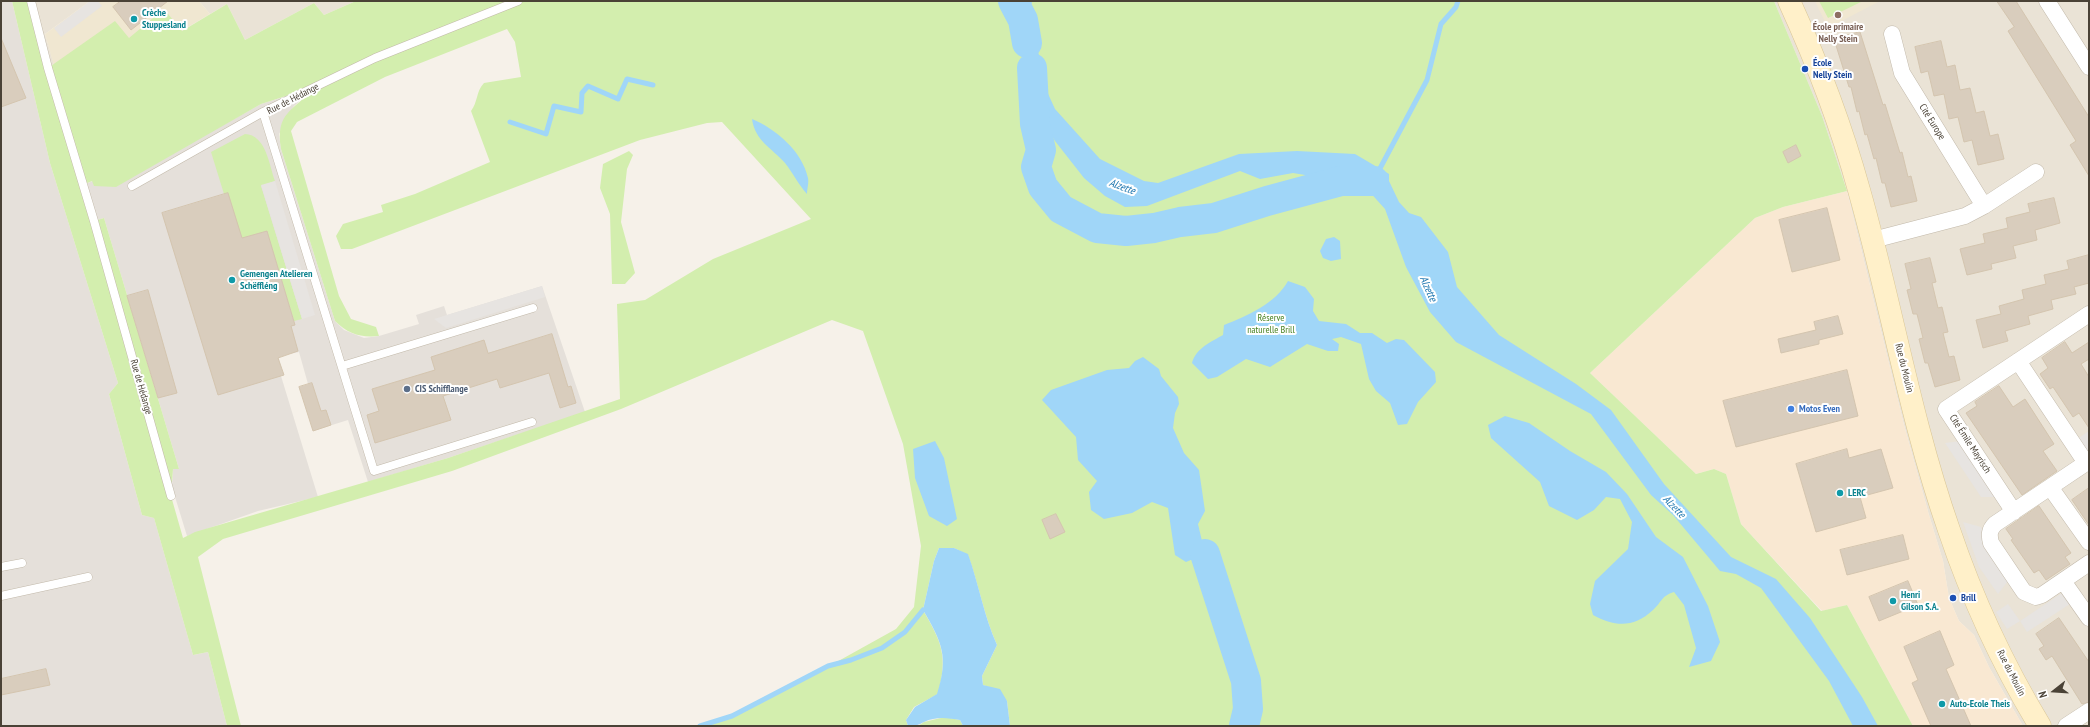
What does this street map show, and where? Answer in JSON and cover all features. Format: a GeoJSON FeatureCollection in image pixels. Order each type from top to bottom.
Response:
{"type":"FeatureCollection","features":[{"type":"Feature","properties":{"kind":"main road","name":"Rue du Moulin"},"geometry":{"type":"LineString","coordinates":[[1789,1],[1835,112],[1859,188],[1873,240],[1909,392],[1948,528],[1978,605],[2001,655],[2040,726]]}},
{"type":"Feature","properties":{"kind":"street"},"geometry":{"type":"LineString","coordinates":[[2047,1],[2089,67]]}},
{"type":"Feature","properties":{"kind":"street","name":"Cité Europe"},"geometry":{"type":"LineString","coordinates":[[1892,34],[1902,73],[1984,206]]}},
{"type":"Feature","properties":{"kind":"street"},"geometry":{"type":"LineString","coordinates":[[1873,240],[1959,218],[1984,206],[2036,172]]}},
{"type":"Feature","properties":{"kind":"street","name":"Cité Émile Mayrisch"},"geometry":{"type":"LineString","coordinates":[[2014,512],[1946,409],[2018,361],[2087,320]]}},
{"type":"Feature","properties":{"kind":"street"},"geometry":{"type":"LineString","coordinates":[[2018,361],[2088,462],[1995,524],[1990,529],[1989,536],[1991,543],[2024,592],[2036,597],[2042,595],[2089,563]]}},
{"type":"Feature","properties":{"kind":"street"},"geometry":{"type":"LineString","coordinates":[[2050,487],[2089,542]]}},
{"type":"Feature","properties":{"kind":"street"},"geometry":{"type":"LineString","coordinates":[[2063,581],[2089,618]]}},
{"type":"Feature","properties":{"kind":"street"},"geometry":{"type":"LineString","coordinates":[[2066,726],[2089,710]]}},
{"type":"Feature","properties":{"kind":"lane","name":"Rue de Hédange"},"geometry":{"type":"LineString","coordinates":[[31,1],[46,63],[94,221],[171,496]]}},
{"type":"Feature","properties":{"kind":"lane","name":"Rue de Hédange"},"geometry":{"type":"LineString","coordinates":[[518,1],[375,58],[263,112],[335,340],[374,471],[532,422]]}},
{"type":"Feature","properties":{"kind":"lane"},"geometry":{"type":"LineString","coordinates":[[132,186],[263,112]]}},
{"type":"Feature","properties":{"kind":"lane"},"geometry":{"type":"LineString","coordinates":[[342,366],[532,308]]}},
{"type":"Feature","properties":{"kind":"lane"},"geometry":{"type":"LineString","coordinates":[[1,567],[22,563]]}},
{"type":"Feature","properties":{"kind":"lane"},"geometry":{"type":"LineString","coordinates":[[1,596],[88,577]]}},
{"type":"Feature","properties":{"kind":"shaded area"},"geometry":{"type":"Polygon","coordinates":[[[1,1],[12,1],[50,163],[118,383],[109,394],[142,515],[154,518],[193,655],[208,652],[227,726],[1,726],[1,1]]]}},
{"type":"Feature","properties":{"kind":"shaded area"},"geometry":{"type":"Polygon","coordinates":[[[31,1],[90,1],[45,34],[54,64],[48,68],[31,1]]]}},
{"type":"Feature","properties":{"kind":"shaded area"},"geometry":{"type":"Polygon","coordinates":[[[90,1],[199,1],[210,14],[64,101],[45,34],[90,1]]]}},
{"type":"Feature","properties":{"kind":"shaded area"},"geometry":{"type":"Polygon","coordinates":[[[90,1],[98,1],[102,6],[61,37],[54,28],[90,1]]]}},
{"type":"Feature","properties":{"kind":"shaded area"},"geometry":{"type":"Polygon","coordinates":[[[199,1],[356,1],[324,15],[314,3],[245,40],[227,4],[210,14],[199,1]]]}},
{"type":"Feature","properties":{"kind":"shaded area"},"geometry":{"type":"Polygon","coordinates":[[[1774,1],[2089,1],[2089,726],[2023,726],[1989,667],[1974,635],[1959,621],[1949,598],[1943,561],[1904,425],[1847,191],[1822,116],[1774,1]]]}},
{"type":"Feature","properties":{"kind":"shaded area","name":"École primaire Nelly Stein"},"geometry":{"type":"Polygon","coordinates":[[[1815,1],[1880,1],[1828,28],[1815,1]]]}},
{"type":"Feature","properties":{"kind":"shaded area"},"geometry":{"type":"Polygon","coordinates":[[[315,87],[294,106],[279,134],[281,149],[335,321],[344,330],[364,338],[379,336],[419,324],[416,315],[444,306],[447,315],[542,286],[585,412],[448,458],[368,482],[348,420],[313,431],[299,387],[308,384],[299,352],[285,355],[273,339],[284,375],[281,376],[318,497],[258,511],[187,536],[172,487],[173,468],[179,469],[104,218],[94,221],[83,185],[205,135],[261,104],[315,87]]]}},
{"type":"Feature","properties":{"kind":"shaded area"},"geometry":{"type":"Polygon","coordinates":[[[275,181],[315,315],[302,319],[261,185],[275,181]]]}},
{"type":"Feature","properties":{"kind":"shaded area"},"geometry":{"type":"Polygon","coordinates":[[[1847,191],[1904,425],[1943,561],[1949,598],[1959,621],[1974,635],[1989,667],[2023,726],[1913,726],[1847,605],[1822,611],[1741,524],[1726,474],[1714,469],[1696,474],[1590,373],[1755,218],[1783,207],[1847,191]]]}},
{"type":"Feature","properties":{"kind":"shaded area"},"geometry":{"type":"Polygon","coordinates":[[[542,286],[545,297],[446,328],[434,319],[542,286]]]}},
{"type":"Feature","properties":{"kind":"shaded area"},"geometry":{"type":"Polygon","coordinates":[[[2089,431],[2089,449],[2085,452],[2077,439],[2089,431]]]}},
{"type":"Feature","properties":{"kind":"shaded area"},"geometry":{"type":"Polygon","coordinates":[[[1961,441],[1999,497],[1981,497],[1945,443],[1961,441]]]}},
{"type":"Feature","properties":{"kind":"shaded area"},"geometry":{"type":"Polygon","coordinates":[[[1963,522],[1981,527],[1986,547],[2008,581],[1998,594],[1979,567],[1963,522]]]}},
{"type":"Feature","properties":{"kind":"shaded area"},"geometry":{"type":"Polygon","coordinates":[[[2062,593],[2070,604],[2027,632],[2020,621],[2062,593]]]}},
{"type":"Feature","properties":{"kind":"shaded area"},"geometry":{"type":"Polygon","coordinates":[[[2008,604],[2020,621],[2007,629],[1996,612],[2008,604]]]}},
{"type":"Feature","properties":{"kind":"green space","name":"Réserve naturelle Brill"},"geometry":{"type":"Polygon","coordinates":[[[12,1],[31,1],[48,68],[115,21],[129,38],[164,9],[182,31],[227,4],[245,40],[314,3],[324,15],[356,1],[1774,1],[1822,116],[1847,191],[1783,207],[1755,218],[1590,373],[1696,474],[1714,469],[1726,474],[1741,524],[1821,611],[1847,605],[1913,726],[1010,726],[1007,701],[989,687],[983,685],[982,676],[997,645],[992,634],[968,555],[954,548],[939,548],[934,561],[923,610],[939,641],[943,659],[941,681],[938,694],[914,707],[906,720],[908,726],[700,726],[732,716],[896,629],[914,607],[921,546],[903,444],[863,331],[832,320],[621,409],[452,471],[223,539],[198,557],[241,726],[227,726],[208,652],[193,655],[154,518],[142,515],[109,394],[118,383],[50,163],[12,1]],[[507,29],[385,77],[297,122],[291,131],[339,296],[351,319],[376,327],[379,336],[361,336],[355,334],[345,329],[335,321],[281,149],[280,136],[284,119],[314,87],[261,104],[116,187],[94,186],[92,181],[83,185],[94,221],[104,218],[179,469],[173,469],[171,496],[183,538],[195,532],[448,458],[620,399],[617,304],[645,300],[713,259],[811,219],[722,122],[707,123],[640,140],[352,249],[341,249],[336,236],[343,224],[383,212],[381,205],[415,194],[490,162],[471,111],[481,86],[484,83],[521,77],[515,42],[507,29]]]}},
{"type":"Feature","properties":{"kind":"green space"},"geometry":{"type":"Polygon","coordinates":[[[1819,1],[1863,1],[1828,18],[1819,1]]]}},
{"type":"Feature","properties":{"kind":"green space"},"geometry":{"type":"Polygon","coordinates":[[[245,134],[258,139],[262,145],[266,152],[275,181],[261,186],[302,319],[294,321],[267,231],[242,238],[224,194],[211,152],[245,134]]]}},
{"type":"Feature","properties":{"kind":"green space"},"geometry":{"type":"Polygon","coordinates":[[[629,151],[633,155],[627,169],[621,222],[635,273],[625,284],[612,284],[610,214],[600,188],[603,164],[629,151]]]}},
{"type":"Feature","properties":{"kind":"green space"},"geometry":{"type":"Polygon","coordinates":[[[945,717],[960,720],[963,726],[918,726],[924,722],[945,717]]]}},
{"type":"Feature","properties":{"kind":"water"},"geometry":{"type":"Polygon","coordinates":[[[1017,1],[1032,1],[1029,21],[1039,55],[1039,74],[1055,109],[1100,159],[1144,181],[1158,183],[1239,154],[1297,151],[1355,154],[1389,174],[1389,181],[1399,202],[1409,213],[1421,217],[1448,252],[1457,287],[1499,335],[1576,384],[1611,410],[1664,484],[1731,557],[1776,579],[1810,618],[1862,697],[1878,726],[1853,726],[1829,681],[1761,588],[1736,574],[1720,571],[1673,515],[1651,495],[1591,414],[1456,342],[1430,312],[1406,267],[1385,209],[1367,189],[1341,181],[1293,173],[1260,179],[1240,171],[1147,206],[1125,207],[1105,196],[1084,178],[1055,141],[1043,120],[1032,92],[1027,58],[1021,49],[1014,4],[1017,1]]]}},
{"type":"Feature","properties":{"kind":"water"},"geometry":{"type":"Polygon","coordinates":[[[752,119],[779,135],[794,150],[805,168],[808,178],[807,194],[785,163],[760,139],[752,119]]]}},
{"type":"Feature","properties":{"kind":"water"},"geometry":{"type":"Polygon","coordinates":[[[1334,237],[1340,241],[1341,259],[1331,261],[1323,258],[1320,251],[1326,239],[1334,237]]]}},
{"type":"Feature","properties":{"kind":"water"},"geometry":{"type":"Polygon","coordinates":[[[1288,281],[1305,287],[1314,299],[1313,311],[1319,321],[1346,324],[1360,333],[1372,333],[1387,343],[1396,339],[1404,340],[1435,372],[1436,382],[1418,402],[1407,424],[1398,425],[1390,403],[1376,391],[1369,379],[1361,344],[1341,337],[1332,339],[1339,344],[1338,351],[1328,351],[1307,344],[1270,367],[1246,359],[1217,377],[1208,379],[1192,363],[1200,349],[1223,335],[1224,325],[1251,313],[1269,302],[1283,289],[1288,281]]]}},
{"type":"Feature","properties":{"kind":"water"},"geometry":{"type":"Polygon","coordinates":[[[1143,357],[1159,369],[1161,376],[1178,397],[1179,404],[1175,413],[1173,428],[1184,453],[1199,470],[1205,511],[1198,524],[1205,554],[1186,562],[1175,555],[1168,508],[1152,502],[1132,513],[1104,519],[1091,510],[1089,492],[1097,481],[1078,460],[1076,437],[1042,400],[1051,390],[1107,370],[1129,368],[1135,361],[1143,357]]]}},
{"type":"Feature","properties":{"kind":"water"},"geometry":{"type":"Polygon","coordinates":[[[1505,416],[1529,423],[1570,451],[1606,472],[1627,494],[1656,537],[1683,557],[1708,606],[1720,642],[1711,661],[1689,667],[1696,648],[1684,605],[1674,592],[1664,597],[1646,616],[1631,623],[1624,624],[1609,622],[1593,615],[1590,604],[1595,581],[1628,549],[1632,522],[1620,499],[1606,497],[1594,510],[1577,520],[1549,506],[1540,482],[1491,438],[1488,425],[1505,416]]]}},
{"type":"Feature","properties":{"kind":"water"},"geometry":{"type":"Polygon","coordinates":[[[935,441],[944,458],[957,519],[947,526],[929,516],[915,478],[913,449],[935,441]]]}},
{"type":"Feature","properties":{"kind":"water"},"geometry":{"type":"Polygon","coordinates":[[[939,548],[954,548],[968,554],[992,634],[997,645],[982,676],[983,685],[1000,689],[1007,701],[1010,726],[963,726],[960,720],[942,718],[928,720],[917,725],[908,726],[906,720],[915,707],[937,694],[943,670],[942,650],[939,641],[923,610],[934,561],[939,548]]]}},
{"type":"Feature","properties":{"kind":"building","name":"Crèche Stuppesland"},"geometry":{"type":"Polygon","coordinates":[[[121,1],[168,1],[131,30],[113,7],[121,1]]]}},
{"type":"Feature","properties":{"kind":"building"},"geometry":{"type":"Polygon","coordinates":[[[1997,1],[2016,1],[2089,117],[2089,176],[2070,145],[2076,141],[2008,31],[2014,27],[1997,1]]]}},
{"type":"Feature","properties":{"kind":"building"},"geometry":{"type":"Polygon","coordinates":[[[1860,32],[1883,105],[1885,104],[1900,153],[1902,152],[1908,177],[1911,176],[1917,201],[1891,207],[1885,183],[1882,183],[1876,158],[1874,159],[1867,134],[1865,135],[1859,111],[1857,112],[1851,87],[1849,87],[1834,39],[1860,32]]]}},
{"type":"Feature","properties":{"kind":"building"},"geometry":{"type":"Polygon","coordinates":[[[1,38],[26,98],[1,107],[1,38]]]}},
{"type":"Feature","properties":{"kind":"building"},"geometry":{"type":"Polygon","coordinates":[[[1941,41],[1947,67],[1955,65],[1960,90],[1970,88],[1976,113],[1984,111],[1990,136],[1998,134],[2004,159],[1978,165],[1972,140],[1964,142],[1958,117],[1949,119],[1944,94],[1934,96],[1928,71],[1921,73],[1915,47],[1941,41]]]}},
{"type":"Feature","properties":{"kind":"building"},"geometry":{"type":"Polygon","coordinates":[[[1796,145],[1801,156],[1788,163],[1783,152],[1796,145]]]}},
{"type":"Feature","properties":{"kind":"building","name":"Gemengen Atelieren Schëffléng"},"geometry":{"type":"Polygon","coordinates":[[[228,193],[242,238],[267,231],[295,325],[291,326],[298,351],[278,358],[284,375],[218,395],[162,213],[228,193]]]}},
{"type":"Feature","properties":{"kind":"building"},"geometry":{"type":"Polygon","coordinates":[[[2054,198],[2060,223],[2035,230],[2037,240],[2013,246],[2016,258],[1991,264],[1992,269],[1967,275],[1960,249],[1985,243],[1983,234],[2008,228],[2006,218],[2030,212],[2028,204],[2054,198]]]}},
{"type":"Feature","properties":{"kind":"building"},"geometry":{"type":"Polygon","coordinates":[[[1827,208],[1840,260],[1792,272],[1779,220],[1827,208]]]}},
{"type":"Feature","properties":{"kind":"building"},"geometry":{"type":"Polygon","coordinates":[[[2089,255],[2089,283],[2074,287],[2076,294],[2051,300],[2053,309],[2028,316],[2030,324],[2005,331],[2008,341],[1983,348],[1976,320],[2001,314],[1999,306],[2024,299],[2022,290],[2046,284],[2044,275],[2069,269],[2067,261],[2089,255]]]}},
{"type":"Feature","properties":{"kind":"building"},"geometry":{"type":"Polygon","coordinates":[[[1930,258],[1936,282],[1932,283],[1938,308],[1942,307],[1948,332],[1943,333],[1949,357],[1954,356],[1960,380],[1935,387],[1928,363],[1925,363],[1919,339],[1923,338],[1917,314],[1913,314],[1907,290],[1911,289],[1905,264],[1930,258]]]}},
{"type":"Feature","properties":{"kind":"building"},"geometry":{"type":"Polygon","coordinates":[[[148,290],[177,393],[158,398],[127,296],[148,290]]]}},
{"type":"Feature","properties":{"kind":"building"},"geometry":{"type":"Polygon","coordinates":[[[1838,316],[1843,334],[1819,340],[1819,344],[1781,353],[1778,339],[1816,330],[1814,322],[1838,316]]]}},
{"type":"Feature","properties":{"kind":"building","name":"CIS Schifflange"},"geometry":{"type":"Polygon","coordinates":[[[552,334],[568,387],[571,386],[576,403],[560,408],[549,373],[500,388],[497,379],[443,396],[451,420],[375,443],[367,415],[379,411],[372,389],[435,370],[431,357],[484,340],[488,353],[552,334]]]}},
{"type":"Feature","properties":{"kind":"building"},"geometry":{"type":"Polygon","coordinates":[[[2065,342],[2072,353],[2089,342],[2089,359],[2081,364],[2089,377],[2089,428],[2079,413],[2073,417],[2053,387],[2050,389],[2040,374],[2048,368],[2042,358],[2065,342]]]}},
{"type":"Feature","properties":{"kind":"building","name":"Motos Even"},"geometry":{"type":"Polygon","coordinates":[[[1847,370],[1858,416],[1736,447],[1723,401],[1847,370]]]}},
{"type":"Feature","properties":{"kind":"building"},"geometry":{"type":"Polygon","coordinates":[[[312,383],[321,411],[326,410],[331,425],[313,431],[299,387],[312,383]]]}},
{"type":"Feature","properties":{"kind":"building"},"geometry":{"type":"Polygon","coordinates":[[[1999,386],[2013,407],[2025,399],[2054,444],[2043,451],[2057,471],[2022,495],[1966,413],[1977,406],[1975,402],[1999,386]]]}},
{"type":"Feature","properties":{"kind":"building","name":"LERC"},"geometry":{"type":"Polygon","coordinates":[[[1847,449],[1849,458],[1881,449],[1893,488],[1860,497],[1866,518],[1816,532],[1796,464],[1847,449]]]}},
{"type":"Feature","properties":{"kind":"building"},"geometry":{"type":"Polygon","coordinates":[[[2089,488],[2089,525],[2072,500],[2089,488]]]}},
{"type":"Feature","properties":{"kind":"building"},"geometry":{"type":"Polygon","coordinates":[[[2039,506],[2071,553],[2065,557],[2070,564],[2046,580],[2039,570],[2034,573],[2011,540],[2013,539],[2006,529],[2039,506]]]}},
{"type":"Feature","properties":{"kind":"building"},"geometry":{"type":"Polygon","coordinates":[[[1056,514],[1065,532],[1050,539],[1042,520],[1056,514]]]}},
{"type":"Feature","properties":{"kind":"building"},"geometry":{"type":"Polygon","coordinates":[[[1903,535],[1909,559],[1847,575],[1840,550],[1903,535]]]}},
{"type":"Feature","properties":{"kind":"building","name":"Henri Gilson S.A."},"geometry":{"type":"Polygon","coordinates":[[[1908,581],[1918,605],[1879,621],[1869,597],[1908,581]]]}},
{"type":"Feature","properties":{"kind":"building"},"geometry":{"type":"Polygon","coordinates":[[[2059,618],[2089,662],[2089,702],[2082,704],[2052,656],[2046,660],[2039,649],[2044,646],[2036,634],[2059,618]]]}},
{"type":"Feature","properties":{"kind":"building"},"geometry":{"type":"Polygon","coordinates":[[[1940,631],[1954,665],[1946,669],[1971,726],[1931,726],[1912,683],[1918,680],[1904,647],[1940,631]]]}},
{"type":"Feature","properties":{"kind":"building"},"geometry":{"type":"Polygon","coordinates":[[[46,669],[50,685],[1,695],[1,679],[46,669]]]}},
{"type":"Feature","properties":{"kind":"waterway","name":"Alzette"},"geometry":{"type":"LineString","coordinates":[[1013,1],[1023,20],[1027,43]]}},
{"type":"Feature","properties":{"kind":"waterway"},"geometry":{"type":"LineString","coordinates":[[1377,174],[1427,80],[1441,24],[1456,7],[1458,1]]}},
{"type":"Feature","properties":{"kind":"waterway"},"geometry":{"type":"LineString","coordinates":[[1032,68],[1035,124],[1041,150],[1036,167],[1043,187],[1061,209],[1097,228],[1126,231],[1214,218],[1267,201],[1341,181],[1374,181]]}},
{"type":"Feature","properties":{"kind":"waterway"},"geometry":{"type":"LineString","coordinates":[[510,122],[546,134],[554,106],[581,112],[582,93],[588,86],[618,99],[627,79],[653,85]]}},
{"type":"Feature","properties":{"kind":"waterway"},"geometry":{"type":"LineString","coordinates":[[1205,554],[1246,681],[1248,709],[1244,726]]}},
{"type":"Feature","properties":{"kind":"waterway"},"geometry":{"type":"LineString","coordinates":[[700,726],[732,716],[828,666],[851,660],[882,648],[905,632],[923,610]]}},
{"type":"Feature","properties":{"kind":"place","name":"École primaire Nelly Stein"},"geometry":{"type":"Point","coordinates":[1838,15]}},
{"type":"Feature","properties":{"kind":"place","name":"Crèche Stuppesland"},"geometry":{"type":"Point","coordinates":[134,19]}},
{"type":"Feature","properties":{"kind":"place","name":"École Nelly Stein"},"geometry":{"type":"Point","coordinates":[1805,69]}},
{"type":"Feature","properties":{"kind":"place","name":"Gemengen Atelieren Schëffléng"},"geometry":{"type":"Point","coordinates":[232,280]}},
{"type":"Feature","properties":{"kind":"place","name":"CIS Schifflange"},"geometry":{"type":"Point","coordinates":[407,389]}},
{"type":"Feature","properties":{"kind":"place","name":"Motos Even"},"geometry":{"type":"Point","coordinates":[1791,409]}},
{"type":"Feature","properties":{"kind":"place","name":"LERC"},"geometry":{"type":"Point","coordinates":[1840,493]}},
{"type":"Feature","properties":{"kind":"place","name":"Brill"},"geometry":{"type":"Point","coordinates":[1953,598]}},
{"type":"Feature","properties":{"kind":"place","name":"Henri Gilson S.A."},"geometry":{"type":"Point","coordinates":[1893,601]}},
{"type":"Feature","properties":{"kind":"place","name":"Auto-Ecole Theis"},"geometry":{"type":"Point","coordinates":[1942,704]}}]}
